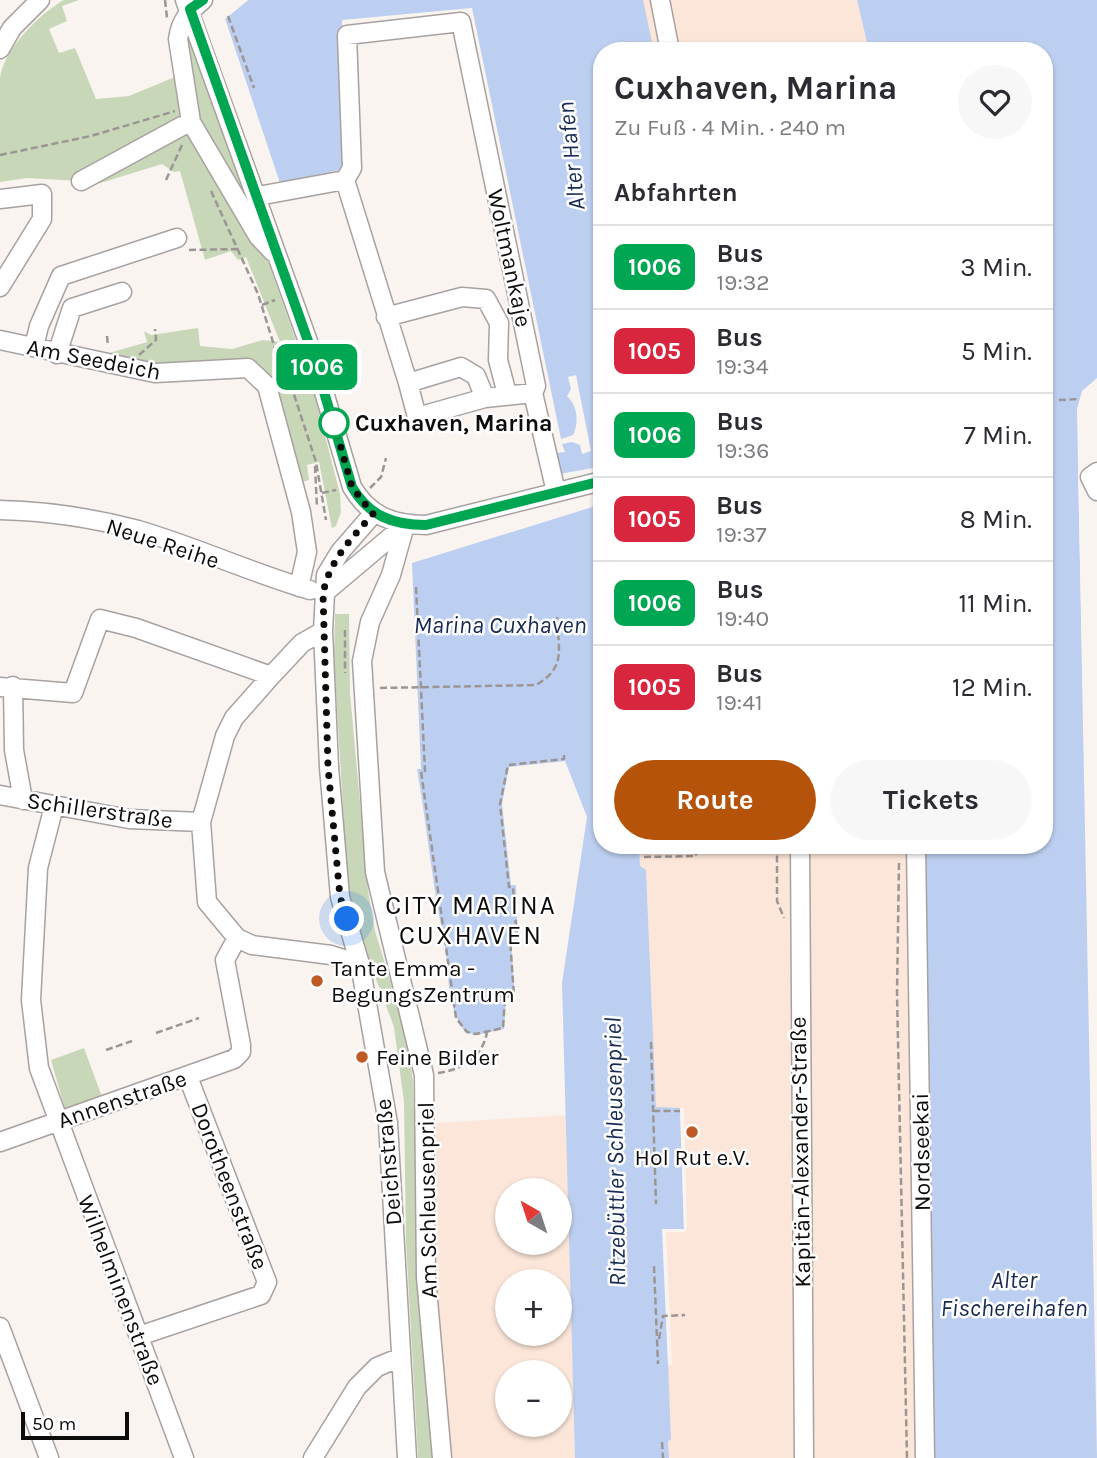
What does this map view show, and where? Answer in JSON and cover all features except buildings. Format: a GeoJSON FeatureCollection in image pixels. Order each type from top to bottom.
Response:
{"type":"FeatureCollection","features":[{"type":"Feature","properties":{"kind":"street"},"geometry":{"type":"LineString","coordinates":[[0,49],[12,28],[40,0]]}},
{"type":"Feature","properties":{"kind":"street"},"geometry":{"type":"LineString","coordinates":[[660,0],[668,42]]}},
{"type":"Feature","properties":{"kind":"street"},"geometry":{"type":"LineString","coordinates":[[193,3],[314,358],[352,487],[373,514],[405,525],[426,525],[593,483]]}},
{"type":"Feature","properties":{"kind":"street"},"geometry":{"type":"LineString","coordinates":[[193,3],[180,26],[178,39],[191,122],[258,236],[278,257]]}},
{"type":"Feature","properties":{"kind":"street","name":"Woltmankaje"},"geometry":{"type":"LineString","coordinates":[[349,174],[347,35],[461,22],[536,386],[533,393],[556,492]]}},
{"type":"Feature","properties":{"kind":"street"},"geometry":{"type":"LineString","coordinates":[[81,181],[184,131]]}},
{"type":"Feature","properties":{"kind":"street"},"geometry":{"type":"LineString","coordinates":[[258,196],[349,174],[386,317],[408,383],[416,417],[485,398],[533,393]]}},
{"type":"Feature","properties":{"kind":"street"},"geometry":{"type":"LineString","coordinates":[[0,199],[42,194],[42,219],[0,286]]}},
{"type":"Feature","properties":{"kind":"street"},"geometry":{"type":"LineString","coordinates":[[34,347],[39,326],[61,276],[177,238]]}},
{"type":"Feature","properties":{"kind":"street"},"geometry":{"type":"LineString","coordinates":[[57,354],[72,308],[121,292]]}},
{"type":"Feature","properties":{"kind":"street"},"geometry":{"type":"LineString","coordinates":[[386,317],[462,297],[486,299],[499,323],[498,360],[507,394]]}},
{"type":"Feature","properties":{"kind":"street","name":"Am Seedeich"},"geometry":{"type":"LineString","coordinates":[[0,341],[131,370],[178,374],[248,368],[267,385],[305,539],[307,552],[299,587]]}},
{"type":"Feature","properties":{"kind":"street"},"geometry":{"type":"LineString","coordinates":[[408,383],[461,367],[476,376],[485,398]]}},
{"type":"Feature","properties":{"kind":"street"},"geometry":{"type":"LineString","coordinates":[[1097,472],[1090,477],[1097,491]]}},
{"type":"Feature","properties":{"kind":"street","name":"Neue Reihe"},"geometry":{"type":"LineString","coordinates":[[0,510],[42,511],[137,530],[268,579],[323,594]]}},
{"type":"Feature","properties":{"kind":"street"},"geometry":{"type":"LineString","coordinates":[[345,574],[369,531],[373,514]]}},
{"type":"Feature","properties":{"kind":"street","name":"Deichstraße"},"geometry":{"type":"LineString","coordinates":[[373,514],[340,552],[326,575],[323,631],[328,767],[340,897],[360,964],[388,1123],[407,1458]]}},
{"type":"Feature","properties":{"kind":"street"},"geometry":{"type":"LineString","coordinates":[[323,594],[405,525]]}},
{"type":"Feature","properties":{"kind":"street","name":"Am Schleusenpriel"},"geometry":{"type":"LineString","coordinates":[[405,525],[391,575],[370,622],[362,661],[375,872],[424,1075],[426,1276],[442,1458]]}},
{"type":"Feature","properties":{"kind":"street"},"geometry":{"type":"LineString","coordinates":[[363,560],[375,561],[391,575]]}},
{"type":"Feature","properties":{"kind":"street"},"geometry":{"type":"LineString","coordinates":[[23,800],[7,687],[73,693],[100,619],[136,628],[271,676]]}},
{"type":"Feature","properties":{"kind":"street"},"geometry":{"type":"LineString","coordinates":[[323,631],[302,643],[230,727],[201,822],[207,902],[237,938],[252,945],[331,955],[360,964]]}},
{"type":"Feature","properties":{"kind":"street","name":"Schillerstraße"},"geometry":{"type":"LineString","coordinates":[[0,795],[129,819],[201,822]]}},
{"type":"Feature","properties":{"kind":"street","name":"Wilhelminenstraße"},"geometry":{"type":"LineString","coordinates":[[54,806],[38,868],[31,1000],[39,1068],[184,1458]]}},
{"type":"Feature","properties":{"kind":"street","name":"Kapitän-Alexander-Straße"},"geometry":{"type":"LineString","coordinates":[[800,854],[804,1458]]}},
{"type":"Feature","properties":{"kind":"street","name":"Nordseekai"},"geometry":{"type":"LineString","coordinates":[[916,854],[925,1458]]}},
{"type":"Feature","properties":{"kind":"street","name":"Annenstraße"},"geometry":{"type":"LineString","coordinates":[[0,1142],[234,1059],[241,1052],[225,960],[237,938]]}},
{"type":"Feature","properties":{"kind":"street","name":"Dorotheenstraße"},"geometry":{"type":"LineString","coordinates":[[139,1336],[261,1295],[267,1282],[188,1077]]}},
{"type":"Feature","properties":{"kind":"street"},"geometry":{"type":"LineString","coordinates":[[0,1327],[49,1458]]}},
{"type":"Feature","properties":{"kind":"street"},"geometry":{"type":"LineString","coordinates":[[313,1458],[357,1387],[377,1367],[401,1357]]}},
{"type":"Feature","properties":{"kind":"path"},"geometry":{"type":"LineString","coordinates":[[228,16],[254,88]]}},
{"type":"Feature","properties":{"kind":"path"},"geometry":{"type":"LineString","coordinates":[[0,155],[91,136],[177,110],[184,131],[166,180]]}},
{"type":"Feature","properties":{"kind":"path"},"geometry":{"type":"LineString","coordinates":[[209,186],[258,294],[277,355],[286,370],[316,462],[327,520]]}},
{"type":"Feature","properties":{"kind":"path"},"geometry":{"type":"LineString","coordinates":[[177,238],[190,250],[238,249]]}},
{"type":"Feature","properties":{"kind":"path"},"geometry":{"type":"LineString","coordinates":[[131,370],[134,360],[156,340],[155,329]]}},
{"type":"Feature","properties":{"kind":"path"},"geometry":{"type":"LineString","coordinates":[[107,336],[109,352]]}},
{"type":"Feature","properties":{"kind":"path"},"geometry":{"type":"LineString","coordinates":[[281,371],[286,370]]}},
{"type":"Feature","properties":{"kind":"path"},"geometry":{"type":"LineString","coordinates":[[1059,400],[1079,400]]}},
{"type":"Feature","properties":{"kind":"path"},"geometry":{"type":"LineString","coordinates":[[371,486],[381,477],[386,458]]}},
{"type":"Feature","properties":{"kind":"path"},"geometry":{"type":"LineString","coordinates":[[322,493],[339,490]]}},
{"type":"Feature","properties":{"kind":"path"},"geometry":{"type":"LineString","coordinates":[[416,587],[425,771],[421,771],[456,1018],[467,1032],[487,1032],[503,1028],[505,997],[514,996],[510,939],[517,939],[513,887],[509,887],[500,804],[508,765],[564,759],[564,755]]}},
{"type":"Feature","properties":{"kind":"path"},"geometry":{"type":"LineString","coordinates":[[364,688],[536,684],[553,675],[559,660],[557,617]]}},
{"type":"Feature","properties":{"kind":"path"},"geometry":{"type":"LineString","coordinates":[[645,857],[696,854]]}},
{"type":"Feature","properties":{"kind":"path"},"geometry":{"type":"LineString","coordinates":[[899,859],[897,995],[906,1458]]}},
{"type":"Feature","properties":{"kind":"path"},"geometry":{"type":"LineString","coordinates":[[156,1033],[199,1018]]}},
{"type":"Feature","properties":{"kind":"path"},"geometry":{"type":"LineString","coordinates":[[424,1075],[464,1067],[476,1057],[487,1032]]}},
{"type":"Feature","properties":{"kind":"path"},"geometry":{"type":"LineString","coordinates":[[106,1050],[132,1041]]}},
{"type":"Feature","properties":{"kind":"path"},"geometry":{"type":"LineString","coordinates":[[651,1042],[656,1203]]}},
{"type":"Feature","properties":{"kind":"path"},"geometry":{"type":"LineString","coordinates":[[653,1111],[680,1111]]}},
{"type":"Feature","properties":{"kind":"path"},"geometry":{"type":"LineString","coordinates":[[654,1266],[658,1364]]}},
{"type":"Feature","properties":{"kind":"path"},"geometry":{"type":"LineString","coordinates":[[657,1345],[663,1316],[684,1315]]}},
{"type":"Feature","properties":{"kind":"path"},"geometry":{"type":"LineString","coordinates":[[662,1442],[663,1458]]}},
{"type":"Feature","properties":{"kind":"shaded area"},"geometry":{"type":"Polygon","coordinates":[[[643,0],[857,0],[867,42],[652,42],[643,0]]]}},
{"type":"Feature","properties":{"kind":"shaded area"},"geometry":{"type":"Polygon","coordinates":[[[639,854],[924,854],[935,1458],[669,1458],[668,1441],[671,1440],[662,1229],[684,1228],[680,1108],[656,1108],[646,870],[640,866],[639,854]]]}},
{"type":"Feature","properties":{"kind":"shaded area"},"geometry":{"type":"Polygon","coordinates":[[[566,1115],[568,1178],[495,1178],[495,1255],[570,1255],[570,1269],[495,1269],[495,1346],[572,1346],[572,1344],[575,1458],[433,1458],[420,1286],[415,1128],[434,1123],[566,1115]]]}},
{"type":"Feature","properties":{"kind":"green space"},"geometry":{"type":"Polygon","coordinates":[[[64,0],[79,0],[62,6],[67,21],[49,29],[59,53],[75,48],[96,99],[129,96],[187,72],[186,31],[312,385],[340,494],[341,512],[336,526],[332,528],[319,462],[307,465],[309,480],[299,483],[267,376],[261,366],[251,361],[168,369],[106,354],[147,342],[144,331],[151,335],[198,328],[200,346],[232,349],[263,340],[280,342],[246,257],[238,260],[231,251],[205,260],[180,171],[174,172],[162,164],[81,189],[80,181],[27,178],[0,182],[0,78],[3,67],[24,33],[64,0]]]}},
{"type":"Feature","properties":{"kind":"green space"},"geometry":{"type":"Polygon","coordinates":[[[335,614],[349,614],[350,693],[368,891],[375,931],[407,1035],[413,1082],[420,1286],[433,1458],[418,1458],[406,1241],[404,1102],[394,1027],[362,942],[352,909],[347,875],[334,658],[335,614]]]}},
{"type":"Feature","properties":{"kind":"green space"},"geometry":{"type":"Polygon","coordinates":[[[84,1048],[102,1097],[65,1109],[51,1060],[84,1048]]]}},
{"type":"Feature","properties":{"kind":"water","name":"Alter Hafen"},"geometry":{"type":"Polygon","coordinates":[[[248,0],[643,0],[652,42],[593,42],[593,468],[560,474],[555,453],[565,452],[562,444],[572,442],[580,445],[582,454],[591,451],[576,375],[568,377],[571,389],[567,396],[575,410],[576,425],[573,435],[561,439],[472,8],[342,20],[344,169],[280,183],[225,19],[248,0]]]}},
{"type":"Feature","properties":{"kind":"water","name":"Alter Fischereihafen"},"geometry":{"type":"Polygon","coordinates":[[[857,0],[1097,0],[1097,378],[1082,391],[1077,409],[1097,1458],[935,1458],[925,854],[1053,854],[1053,42],[867,42],[857,0]]]}},
{"type":"Feature","properties":{"kind":"water"},"geometry":{"type":"Polygon","coordinates":[[[593,507],[593,854],[639,854],[640,866],[646,870],[656,1107],[680,1108],[684,1229],[663,1229],[671,1440],[668,1441],[669,1458],[575,1458],[572,1269],[570,1269],[569,1255],[572,1255],[572,1178],[567,1178],[562,983],[587,817],[565,761],[509,767],[502,804],[511,885],[516,885],[518,940],[511,941],[515,997],[506,999],[504,1029],[476,1035],[465,1032],[451,999],[417,769],[421,769],[412,563],[593,507]]]}},
{"type":"Feature","properties":{"kind":"pier"},"geometry":{"type":"Polygon","coordinates":[[[243,0],[248,0],[225,19],[277,176],[274,177],[221,20],[243,0]]]}},
{"type":"Feature","properties":{"kind":"pier"},"geometry":{"type":"Polygon","coordinates":[[[1082,468],[1097,1189],[1097,1353],[1078,469],[1082,468]]]}},
{"type":"Feature","properties":{"kind":"pier"},"geometry":{"type":"Polygon","coordinates":[[[680,1108],[684,1108],[687,1229],[684,1232],[666,1232],[672,1365],[668,1365],[662,1229],[684,1229],[680,1108]]]}},
{"type":"Feature","properties":{"kind":"bus line","name":"1006"},"geometry":{"type":"LineString","coordinates":[[203,0],[190,9],[314,358],[352,487],[361,502],[373,514],[405,525],[426,525],[593,483]]}},
{"type":"Feature","properties":{"kind":"place","name":"Cuxhaven, Marina"},"geometry":{"type":"Point","coordinates":[334,423]}},
{"type":"Feature","properties":{"kind":"place","name":"Tante Emma - BegungsZentrum"},"geometry":{"type":"Point","coordinates":[317,981]}},
{"type":"Feature","properties":{"kind":"place","name":"Feine Bilder"},"geometry":{"type":"Point","coordinates":[362,1057]}},
{"type":"Feature","properties":{"kind":"place","name":"Hol Rut e.V."},"geometry":{"type":"Point","coordinates":[692,1132]}},
{"type":"Feature","properties":{"kind":"district","name":"CITY MARINA CUXHAVEN"},"geometry":{"type":"Point","coordinates":[471,920]}},
{"type":"Feature","properties":{"kind":"route"},"geometry":{"type":"LineString","coordinates":[[334,423],[352,487],[361,502],[373,514],[340,552],[326,575],[323,594],[328,767],[340,897],[347,919]]}},
{"type":"Feature","properties":{"kind":"water label","name":"Marina Cuxhaven"},"geometry":{"type":"Point","coordinates":[500,625]}},
{"type":"Feature","properties":{"kind":"water label","name":"Ritzebüttler Schleusenpriel"},"geometry":{"type":"Point","coordinates":[615,1152]}}]}
